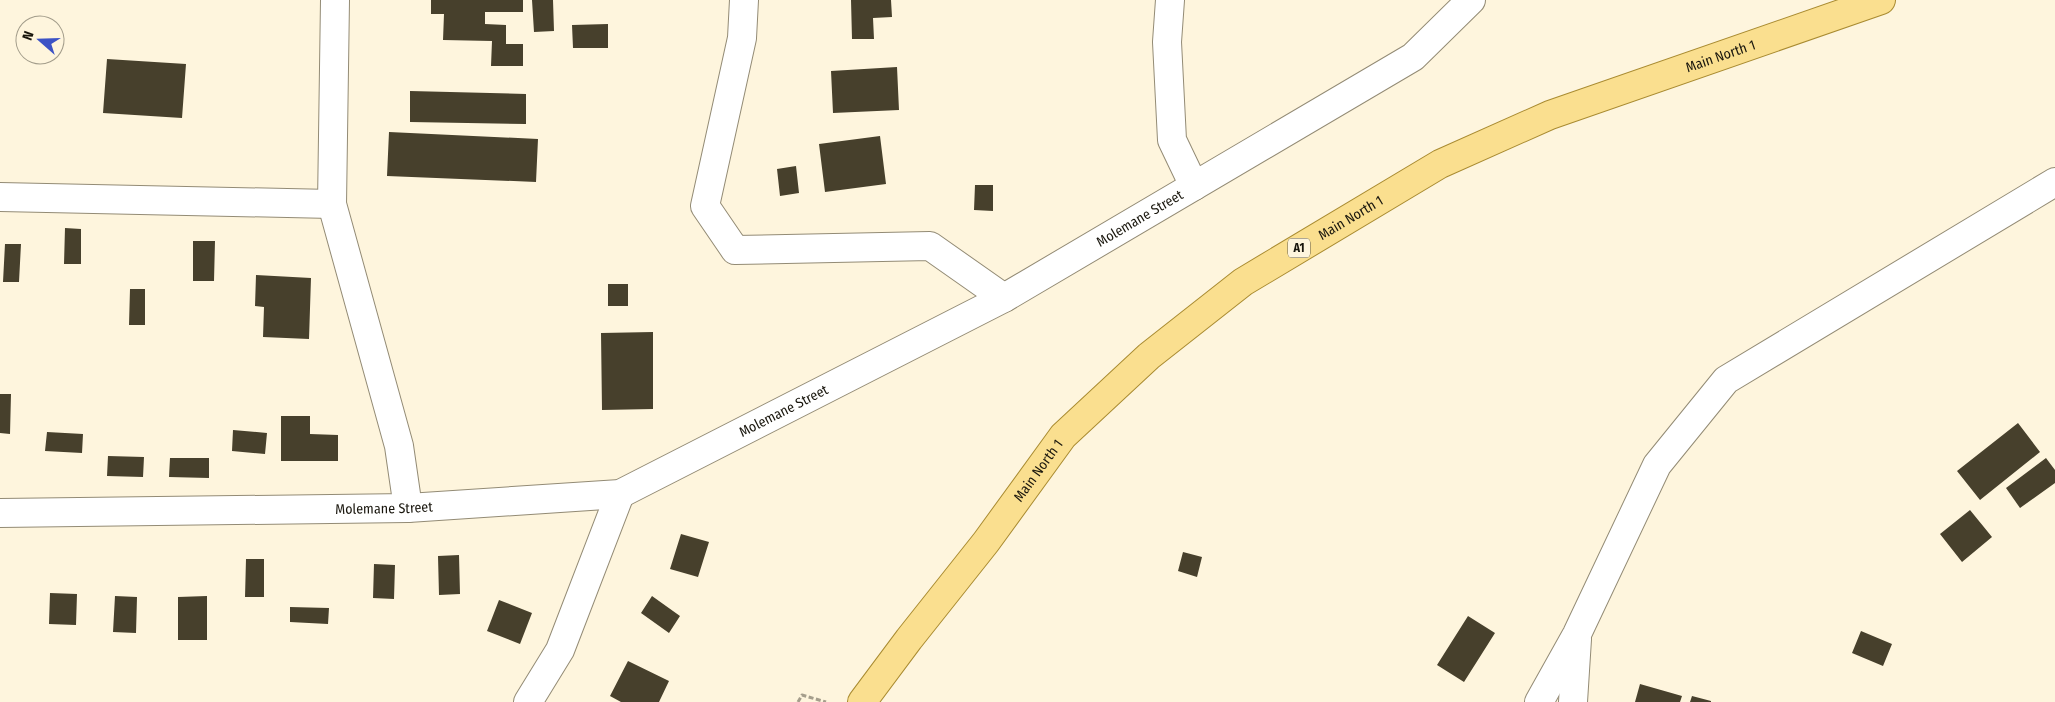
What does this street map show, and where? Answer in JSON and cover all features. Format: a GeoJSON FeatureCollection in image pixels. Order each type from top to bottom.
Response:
{"type":"FeatureCollection","features":[{"type":"Feature","properties":{"kind":"main road","name":"Main North 1"},"geometry":{"type":"LineString","coordinates":[[862,702],[908,639],[986,542],[1063,436],[1149,356],[1243,282],[1440,164],[1550,115],[1881,0]]}},
{"type":"Feature","properties":{"kind":"street"},"geometry":{"type":"LineString","coordinates":[[335,0],[332,204],[399,446],[408,508]]}},
{"type":"Feature","properties":{"kind":"street"},"geometry":{"type":"LineString","coordinates":[[744,0],[742,38],[705,206],[735,250],[930,246],[1004,298]]}},
{"type":"Feature","properties":{"kind":"street"},"geometry":{"type":"LineString","coordinates":[[1170,0],[1167,42],[1172,140],[1194,186]]}},
{"type":"Feature","properties":{"kind":"street","name":"Molemane Street"},"geometry":{"type":"LineString","coordinates":[[0,513],[408,508],[620,494],[1004,298],[1413,56],[1471,0]]}},
{"type":"Feature","properties":{"kind":"street"},"geometry":{"type":"LineString","coordinates":[[1539,702],[1577,634],[1657,465],[1726,380],[2055,182]]}},
{"type":"Feature","properties":{"kind":"street"},"geometry":{"type":"LineString","coordinates":[[0,197],[332,204]]}},
{"type":"Feature","properties":{"kind":"street"},"geometry":{"type":"LineString","coordinates":[[528,702],[560,650],[620,494]]}},
{"type":"Feature","properties":{"kind":"street"},"geometry":{"type":"LineString","coordinates":[[1573,702],[1577,634]]}},
{"type":"Feature","properties":{"kind":"path"},"geometry":{"type":"LineString","coordinates":[[798,702],[802,695],[826,702]]}},
{"type":"Feature","properties":{"kind":"building"},"geometry":{"type":"Polygon","coordinates":[[[431,0],[523,0],[523,12],[485,12],[485,24],[506,25],[506,44],[523,44],[523,66],[491,66],[492,41],[443,40],[444,14],[431,14],[431,0]]]}},
{"type":"Feature","properties":{"kind":"building"},"geometry":{"type":"Polygon","coordinates":[[[532,0],[553,0],[554,31],[534,32],[532,0]]]}},
{"type":"Feature","properties":{"kind":"building"},"geometry":{"type":"Polygon","coordinates":[[[851,0],[891,0],[892,17],[873,18],[874,39],[852,39],[851,0]]]}},
{"type":"Feature","properties":{"kind":"building"},"geometry":{"type":"Polygon","coordinates":[[[608,24],[608,48],[573,48],[572,25],[608,24]]]}},
{"type":"Feature","properties":{"kind":"building"},"geometry":{"type":"Polygon","coordinates":[[[107,59],[186,64],[182,118],[103,113],[107,59]]]}},
{"type":"Feature","properties":{"kind":"building"},"geometry":{"type":"Polygon","coordinates":[[[897,67],[899,110],[833,113],[831,71],[897,67]]]}},
{"type":"Feature","properties":{"kind":"building"},"geometry":{"type":"Polygon","coordinates":[[[410,91],[526,94],[526,124],[410,122],[410,91]]]}},
{"type":"Feature","properties":{"kind":"building"},"geometry":{"type":"Polygon","coordinates":[[[389,132],[538,139],[536,182],[387,176],[389,132]]]}},
{"type":"Feature","properties":{"kind":"building"},"geometry":{"type":"Polygon","coordinates":[[[880,136],[886,184],[825,192],[819,144],[880,136]]]}},
{"type":"Feature","properties":{"kind":"building"},"geometry":{"type":"Polygon","coordinates":[[[796,166],[799,193],[780,196],[777,169],[796,166]]]}},
{"type":"Feature","properties":{"kind":"building"},"geometry":{"type":"Polygon","coordinates":[[[975,185],[993,185],[993,211],[974,210],[975,185]]]}},
{"type":"Feature","properties":{"kind":"building"},"geometry":{"type":"Polygon","coordinates":[[[65,228],[81,229],[81,264],[64,264],[65,228]]]}},
{"type":"Feature","properties":{"kind":"building"},"geometry":{"type":"Polygon","coordinates":[[[193,241],[215,241],[214,281],[193,281],[193,241]]]}},
{"type":"Feature","properties":{"kind":"building"},"geometry":{"type":"Polygon","coordinates":[[[5,244],[21,244],[19,282],[3,282],[5,244]]]}},
{"type":"Feature","properties":{"kind":"building"},"geometry":{"type":"Polygon","coordinates":[[[256,275],[311,278],[309,339],[263,337],[264,307],[255,306],[256,275]]]}},
{"type":"Feature","properties":{"kind":"building"},"geometry":{"type":"Polygon","coordinates":[[[608,284],[628,284],[628,306],[608,306],[608,284]]]}},
{"type":"Feature","properties":{"kind":"building"},"geometry":{"type":"Polygon","coordinates":[[[130,289],[145,289],[145,325],[129,325],[130,289]]]}},
{"type":"Feature","properties":{"kind":"building"},"geometry":{"type":"Polygon","coordinates":[[[653,332],[653,409],[602,410],[601,333],[653,332]]]}},
{"type":"Feature","properties":{"kind":"building"},"geometry":{"type":"Polygon","coordinates":[[[0,394],[11,394],[10,434],[0,433],[0,394]]]}},
{"type":"Feature","properties":{"kind":"building"},"geometry":{"type":"Polygon","coordinates":[[[281,416],[310,416],[310,434],[338,435],[338,461],[281,461],[281,416]]]}},
{"type":"Feature","properties":{"kind":"building"},"geometry":{"type":"Polygon","coordinates":[[[2018,423],[2040,452],[1980,500],[1957,471],[2018,423]]]}},
{"type":"Feature","properties":{"kind":"building"},"geometry":{"type":"Polygon","coordinates":[[[233,430],[267,433],[265,454],[232,451],[233,430]]]}},
{"type":"Feature","properties":{"kind":"building"},"geometry":{"type":"Polygon","coordinates":[[[47,432],[83,434],[82,453],[45,451],[47,432]]]}},
{"type":"Feature","properties":{"kind":"building"},"geometry":{"type":"Polygon","coordinates":[[[108,456],[144,457],[143,477],[107,476],[108,456]]]}},
{"type":"Feature","properties":{"kind":"building"},"geometry":{"type":"Polygon","coordinates":[[[170,458],[209,458],[209,478],[169,477],[170,458]]]}},
{"type":"Feature","properties":{"kind":"building"},"geometry":{"type":"Polygon","coordinates":[[[2046,458],[2055,470],[2055,483],[2020,508],[2006,488],[2046,458]]]}},
{"type":"Feature","properties":{"kind":"building"},"geometry":{"type":"Polygon","coordinates":[[[1970,510],[1992,537],[1962,562],[1940,534],[1970,510]]]}},
{"type":"Feature","properties":{"kind":"building"},"geometry":{"type":"Polygon","coordinates":[[[681,534],[709,542],[698,577],[670,569],[681,534]]]}},
{"type":"Feature","properties":{"kind":"building"},"geometry":{"type":"Polygon","coordinates":[[[1183,552],[1202,557],[1197,577],[1178,571],[1183,552]]]}},
{"type":"Feature","properties":{"kind":"building"},"geometry":{"type":"Polygon","coordinates":[[[459,555],[460,594],[439,595],[438,556],[459,555]]]}},
{"type":"Feature","properties":{"kind":"building"},"geometry":{"type":"Polygon","coordinates":[[[246,559],[264,559],[264,597],[245,597],[246,559]]]}},
{"type":"Feature","properties":{"kind":"building"},"geometry":{"type":"Polygon","coordinates":[[[374,564],[395,565],[394,599],[373,598],[374,564]]]}},
{"type":"Feature","properties":{"kind":"building"},"geometry":{"type":"Polygon","coordinates":[[[50,593],[77,594],[76,625],[49,624],[50,593]]]}},
{"type":"Feature","properties":{"kind":"building"},"geometry":{"type":"Polygon","coordinates":[[[115,596],[137,597],[136,633],[113,632],[115,596]]]}},
{"type":"Feature","properties":{"kind":"building"},"geometry":{"type":"Polygon","coordinates":[[[207,596],[207,640],[178,640],[178,597],[207,596]]]}},
{"type":"Feature","properties":{"kind":"building"},"geometry":{"type":"Polygon","coordinates":[[[652,596],[680,616],[669,633],[641,613],[652,596]]]}},
{"type":"Feature","properties":{"kind":"building"},"geometry":{"type":"Polygon","coordinates":[[[499,600],[532,613],[520,644],[487,631],[499,600]]]}},
{"type":"Feature","properties":{"kind":"building"},"geometry":{"type":"Polygon","coordinates":[[[290,607],[329,608],[328,624],[290,622],[290,607]]]}},
{"type":"Feature","properties":{"kind":"building"},"geometry":{"type":"Polygon","coordinates":[[[1468,616],[1495,633],[1464,682],[1437,665],[1468,616]]]}},
{"type":"Feature","properties":{"kind":"building"},"geometry":{"type":"Polygon","coordinates":[[[1861,631],[1892,644],[1883,666],[1852,653],[1861,631]]]}},
{"type":"Feature","properties":{"kind":"building"},"geometry":{"type":"Polygon","coordinates":[[[628,661],[669,681],[659,702],[621,702],[610,696],[628,661]]]}},
{"type":"Feature","properties":{"kind":"building"},"geometry":{"type":"Polygon","coordinates":[[[1640,684],[1682,696],[1680,702],[1635,702],[1640,684]]]}},
{"type":"Feature","properties":{"kind":"building"},"geometry":{"type":"Polygon","coordinates":[[[1692,696],[1711,701],[1711,702],[1690,702],[1692,696]]]}}]}
